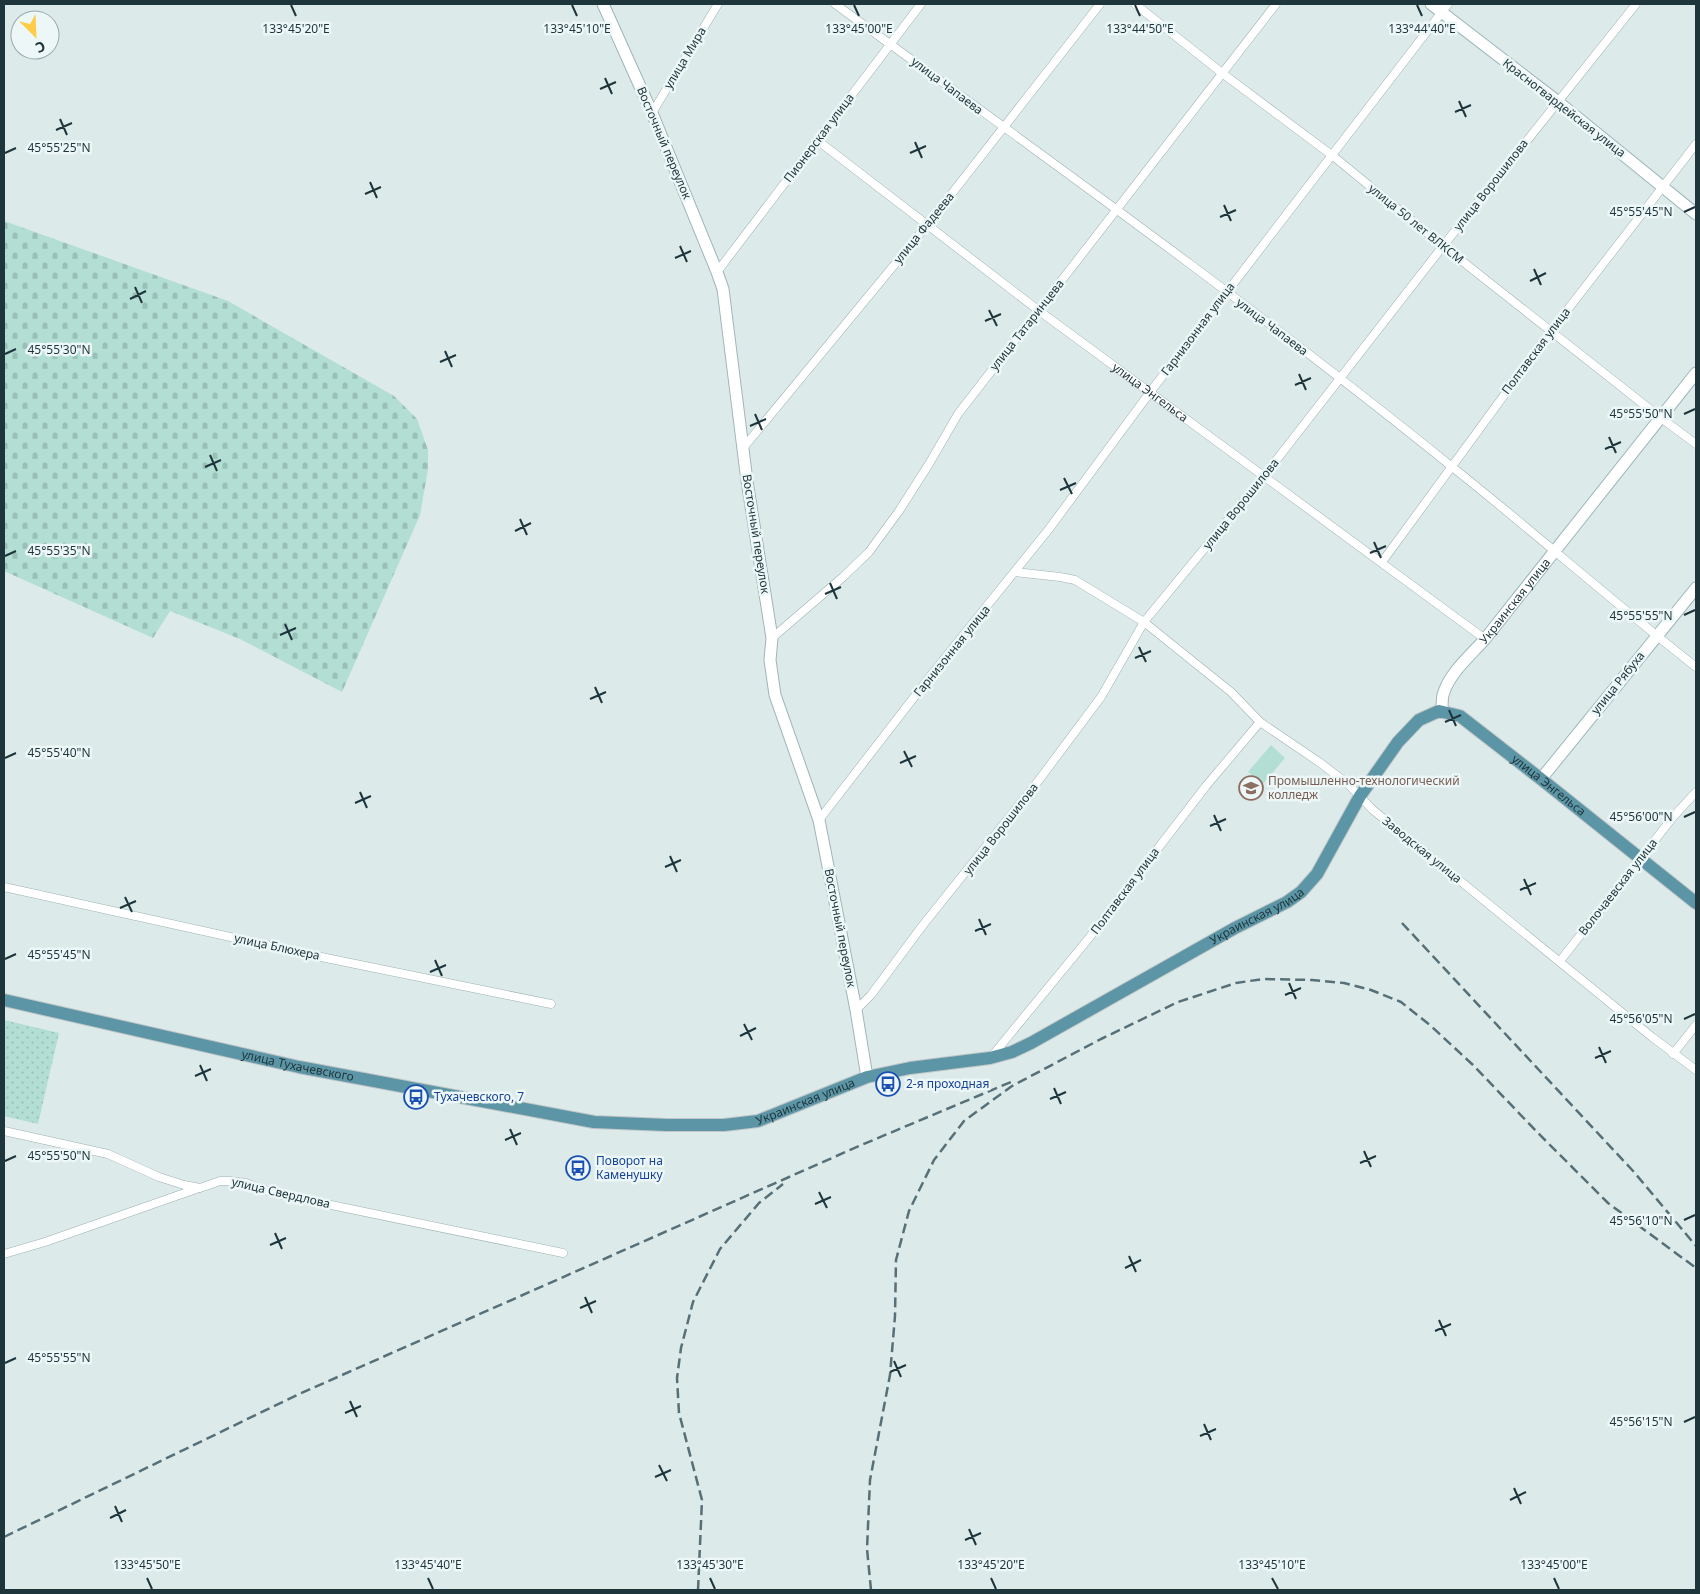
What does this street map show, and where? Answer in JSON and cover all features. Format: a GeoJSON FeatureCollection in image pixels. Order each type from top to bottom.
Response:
{"type":"FeatureCollection","features":[{"type":"Feature","properties":{"kind":"main road","name":"улица Энгельса"},"geometry":{"type":"LineString","coordinates":[[1442,711],[1460,716],[1696,903]]}},
{"type":"Feature","properties":{"kind":"main road","name":"Украинская улица"},"geometry":{"type":"LineString","coordinates":[[594,1122],[667,1126],[752,1123],[782,1113],[867,1077],[910,1068],[990,1058],[1012,1052],[1031,1043],[1235,928],[1292,899],[1317,874],[1360,796],[1398,742],[1424,716],[1442,711]]}},
{"type":"Feature","properties":{"kind":"main road","name":"улица Тухачевского"},"geometry":{"type":"LineString","coordinates":[[4,1000],[300,1066],[594,1122]]}},
{"type":"Feature","properties":{"kind":"street","name":"Восточный переулок"},"geometry":{"type":"LineString","coordinates":[[603,4],[652,113],[717,272],[724,298],[747,481],[772,638],[770,660],[775,695],[819,820],[867,1077]]}},
{"type":"Feature","properties":{"kind":"street","name":"улица Мира"},"geometry":{"type":"LineString","coordinates":[[652,113],[718,4]]}},
{"type":"Feature","properties":{"kind":"street","name":"улица Чапаева"},"geometry":{"type":"LineString","coordinates":[[835,4],[1117,210],[1341,379],[1451,466],[1696,667]]}},
{"type":"Feature","properties":{"kind":"street","name":"Пионерская улица"},"geometry":{"type":"LineString","coordinates":[[717,272],[889,43],[921,4]]}},
{"type":"Feature","properties":{"kind":"street","name":"улица Фадеева"},"geometry":{"type":"LineString","coordinates":[[744,447],[928,224],[1100,4]]}},
{"type":"Feature","properties":{"kind":"street","name":"улица 50 лет ВЛКСМ"},"geometry":{"type":"LineString","coordinates":[[1135,4],[1222,73],[1333,156],[1443,246],[1696,444]]}},
{"type":"Feature","properties":{"kind":"street","name":"улица Татаринцева"},"geometry":{"type":"LineString","coordinates":[[772,638],[850,571],[882,536],[929,464],[958,414],[1276,4]]}},
{"type":"Feature","properties":{"kind":"street","name":"Красногвардейская улица"},"geometry":{"type":"LineString","coordinates":[[1432,4],[1445,8],[1696,214]]}},
{"type":"Feature","properties":{"kind":"street","name":"улица Ворошилова"},"geometry":{"type":"LineString","coordinates":[[856,1010],[871,995],[923,926],[1039,780],[1100,697],[1144,622],[1264,476],[1443,246],[1636,4]]}},
{"type":"Feature","properties":{"kind":"street","name":"Гарнизонная улица"},"geometry":{"type":"LineString","coordinates":[[819,820],[932,674],[1015,572],[1226,292],[1333,156],[1445,8]]}},
{"type":"Feature","properties":{"kind":"street","name":"улица Энгельса"},"geometry":{"type":"LineString","coordinates":[[818,140],[1038,310],[1486,638]]}},
{"type":"Feature","properties":{"kind":"street","name":"Полтавская улица"},"geometry":{"type":"LineString","coordinates":[[1382,562],[1551,331],[1696,144]]}},
{"type":"Feature","properties":{"kind":"street","name":"Украинская улица"},"geometry":{"type":"LineString","coordinates":[[1442,711],[1444,690],[1462,664],[1486,638],[1696,373]]}},
{"type":"Feature","properties":{"kind":"street","name":"Заводская улица"},"geometry":{"type":"LineString","coordinates":[[1015,572],[1075,580],[1144,622],[1231,692],[1260,722],[1348,784],[1373,810],[1673,1054],[1696,1070]]}},
{"type":"Feature","properties":{"kind":"street","name":"улица Рябуха"},"geometry":{"type":"LineString","coordinates":[[1541,779],[1696,588]]}},
{"type":"Feature","properties":{"kind":"street","name":"Полтавская улица"},"geometry":{"type":"LineString","coordinates":[[990,1058],[1089,938],[1206,786],[1260,722]]}},
{"type":"Feature","properties":{"kind":"street","name":"Волочаевская улица"},"geometry":{"type":"LineString","coordinates":[[1560,961],[1673,817],[1696,792]]}},
{"type":"Feature","properties":{"kind":"street","name":"улица Блюхера"},"geometry":{"type":"LineString","coordinates":[[4,887],[326,958],[550,1004]]}},
{"type":"Feature","properties":{"kind":"street"},"geometry":{"type":"LineString","coordinates":[[1673,1054],[1696,1025]]}},
{"type":"Feature","properties":{"kind":"street","name":"улица Свердлова"},"geometry":{"type":"LineString","coordinates":[[4,1130],[108,1154],[184,1185],[200,1188],[220,1181],[246,1183],[273,1192],[563,1253]]}},
{"type":"Feature","properties":{"kind":"street"},"geometry":{"type":"LineString","coordinates":[[4,1254],[54,1239],[200,1188]]}},
{"type":"Feature","properties":{"kind":"green space"},"geometry":{"type":"Polygon","coordinates":[[[4,221],[228,301],[394,396],[417,419],[428,450],[428,469],[420,515],[342,692],[240,639],[170,611],[153,638],[4,571],[4,221]]]}},
{"type":"Feature","properties":{"kind":"green space"},"geometry":{"type":"Polygon","coordinates":[[[1271,745],[1285,758],[1263,784],[1248,772],[1271,745]]]}},
{"type":"Feature","properties":{"kind":"green space"},"geometry":{"type":"Polygon","coordinates":[[[4,1020],[59,1033],[38,1124],[4,1116],[4,1020]]]}},
{"type":"Feature","properties":{"kind":"railway"},"geometry":{"type":"LineString","coordinates":[[1402,923],[1634,1172],[1696,1246]]}},
{"type":"Feature","properties":{"kind":"railway"},"geometry":{"type":"LineString","coordinates":[[871,1590],[867,1549],[870,1480],[890,1375],[895,1316],[896,1260],[909,1211],[934,1160],[964,1121],[1012,1086],[1101,1039],[1178,1002],[1236,983],[1263,979],[1344,983],[1371,990],[1401,1002],[1431,1026],[1473,1065],[1608,1203],[1696,1268]]}},
{"type":"Feature","properties":{"kind":"railway"},"geometry":{"type":"LineString","coordinates":[[4,1537],[297,1395],[859,1146],[1011,1082]]}},
{"type":"Feature","properties":{"kind":"railway"},"geometry":{"type":"LineString","coordinates":[[698,1590],[702,1500],[679,1413],[677,1378],[681,1348],[693,1302],[720,1249],[759,1203],[783,1184]]}},
{"type":"Feature","properties":{"kind":"place","name":"Промышленно-технологический колледж"},"geometry":{"type":"Point","coordinates":[1251,788]}},
{"type":"Feature","properties":{"kind":"place","name":"2-я проходная"},"geometry":{"type":"Point","coordinates":[888,1084]}},
{"type":"Feature","properties":{"kind":"place","name":"Тухачевского, 7"},"geometry":{"type":"Point","coordinates":[416,1097]}},
{"type":"Feature","properties":{"kind":"place","name":"Поворот на Каменушку"},"geometry":{"type":"Point","coordinates":[578,1168]}}]}
